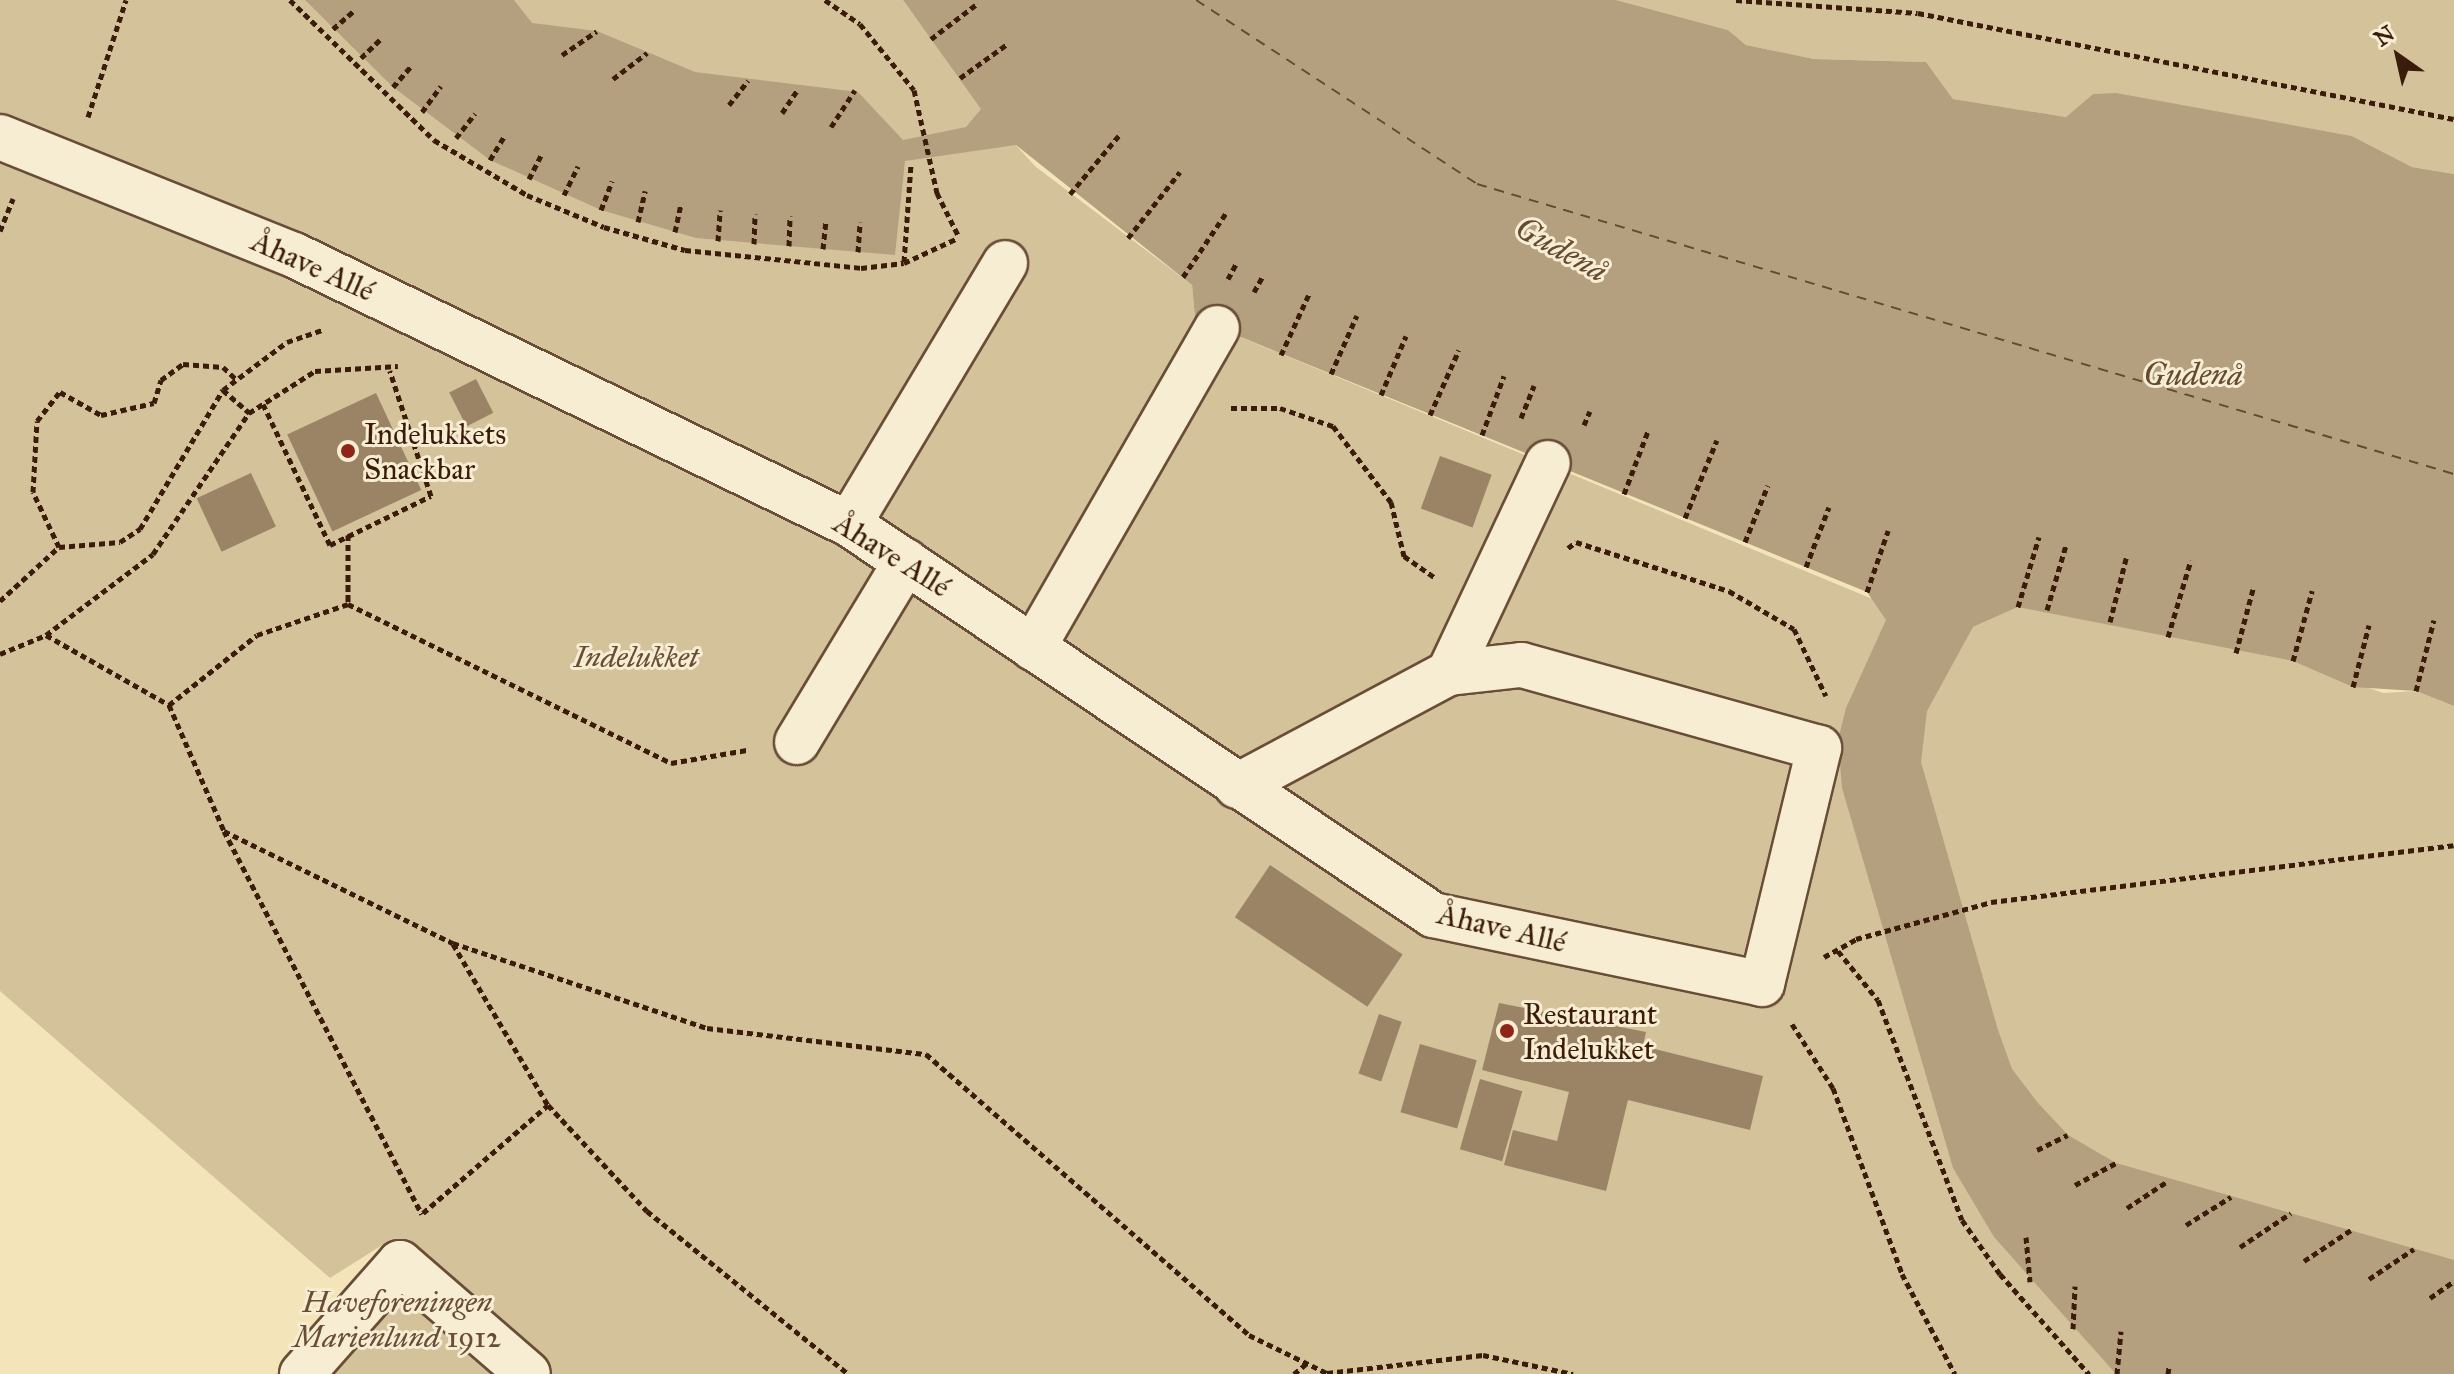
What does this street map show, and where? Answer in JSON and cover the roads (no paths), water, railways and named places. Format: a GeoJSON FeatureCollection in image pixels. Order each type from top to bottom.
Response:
{"type":"FeatureCollection","features":[{"type":"Feature","properties":{"kind":"street","name":"Åhave Allé"},"geometry":{"type":"LineString","coordinates":[[0,137],[294,255],[849,524],[1433,915],[1762,984],[1819,748],[1521,665],[1449,673]]}},
{"type":"Feature","properties":{"kind":"street"},"geometry":{"type":"LineString","coordinates":[[849,524],[1005,263]]}},
{"type":"Feature","properties":{"kind":"street"},"geometry":{"type":"LineString","coordinates":[[1033,648],[1217,328]]}},
{"type":"Feature","properties":{"kind":"street"},"geometry":{"type":"LineString","coordinates":[[1237,786],[1449,673],[1548,463]]}},
{"type":"Feature","properties":{"kind":"street"},"geometry":{"type":"LineString","coordinates":[[797,742],[906,561]]}},
{"type":"Feature","properties":{"kind":"street"},"geometry":{"type":"LineString","coordinates":[[302,1374],[400,1263],[528,1374]]}},
{"type":"Feature","properties":{"kind":"water","name":"Gudenå"},"geometry":{"type":"Polygon","coordinates":[[[305,0],[514,0],[532,23],[597,31],[695,72],[858,92],[903,140],[966,127],[981,109],[903,0],[1616,0],[1728,30],[1746,45],[1814,59],[1926,62],[1953,99],[2066,117],[2093,94],[2116,93],[2352,136],[2412,167],[2454,174],[2454,706],[2416,691],[2353,687],[2293,661],[2018,607],[1973,627],[1927,711],[1921,762],[1998,1030],[2012,1069],[2038,1103],[2068,1135],[2116,1163],[2454,1260],[2454,1374],[2116,1374],[1994,1237],[1953,1168],[1842,788],[1838,740],[1846,708],[1886,620],[1867,592],[1204,322],[1195,317],[1192,285],[1016,145],[905,161],[895,255],[696,238],[601,210],[490,160],[393,87],[305,0]]]}},
{"type":"Feature","properties":{"kind":"place","name":"Indelukkets Snackbar"},"geometry":{"type":"Point","coordinates":[348,451]}},
{"type":"Feature","properties":{"kind":"place","name":"Restaurant Indelukket"},"geometry":{"type":"Point","coordinates":[1507,1031]}},
{"type":"Feature","properties":{"kind":"park label","name":"Indelukket"},"geometry":{"type":"Point","coordinates":[636,657]}},
{"type":"Feature","properties":{"kind":"park label","name":"Haveforeningen Marienlund 1912"},"geometry":{"type":"Point","coordinates":[397,1319]}}]}
